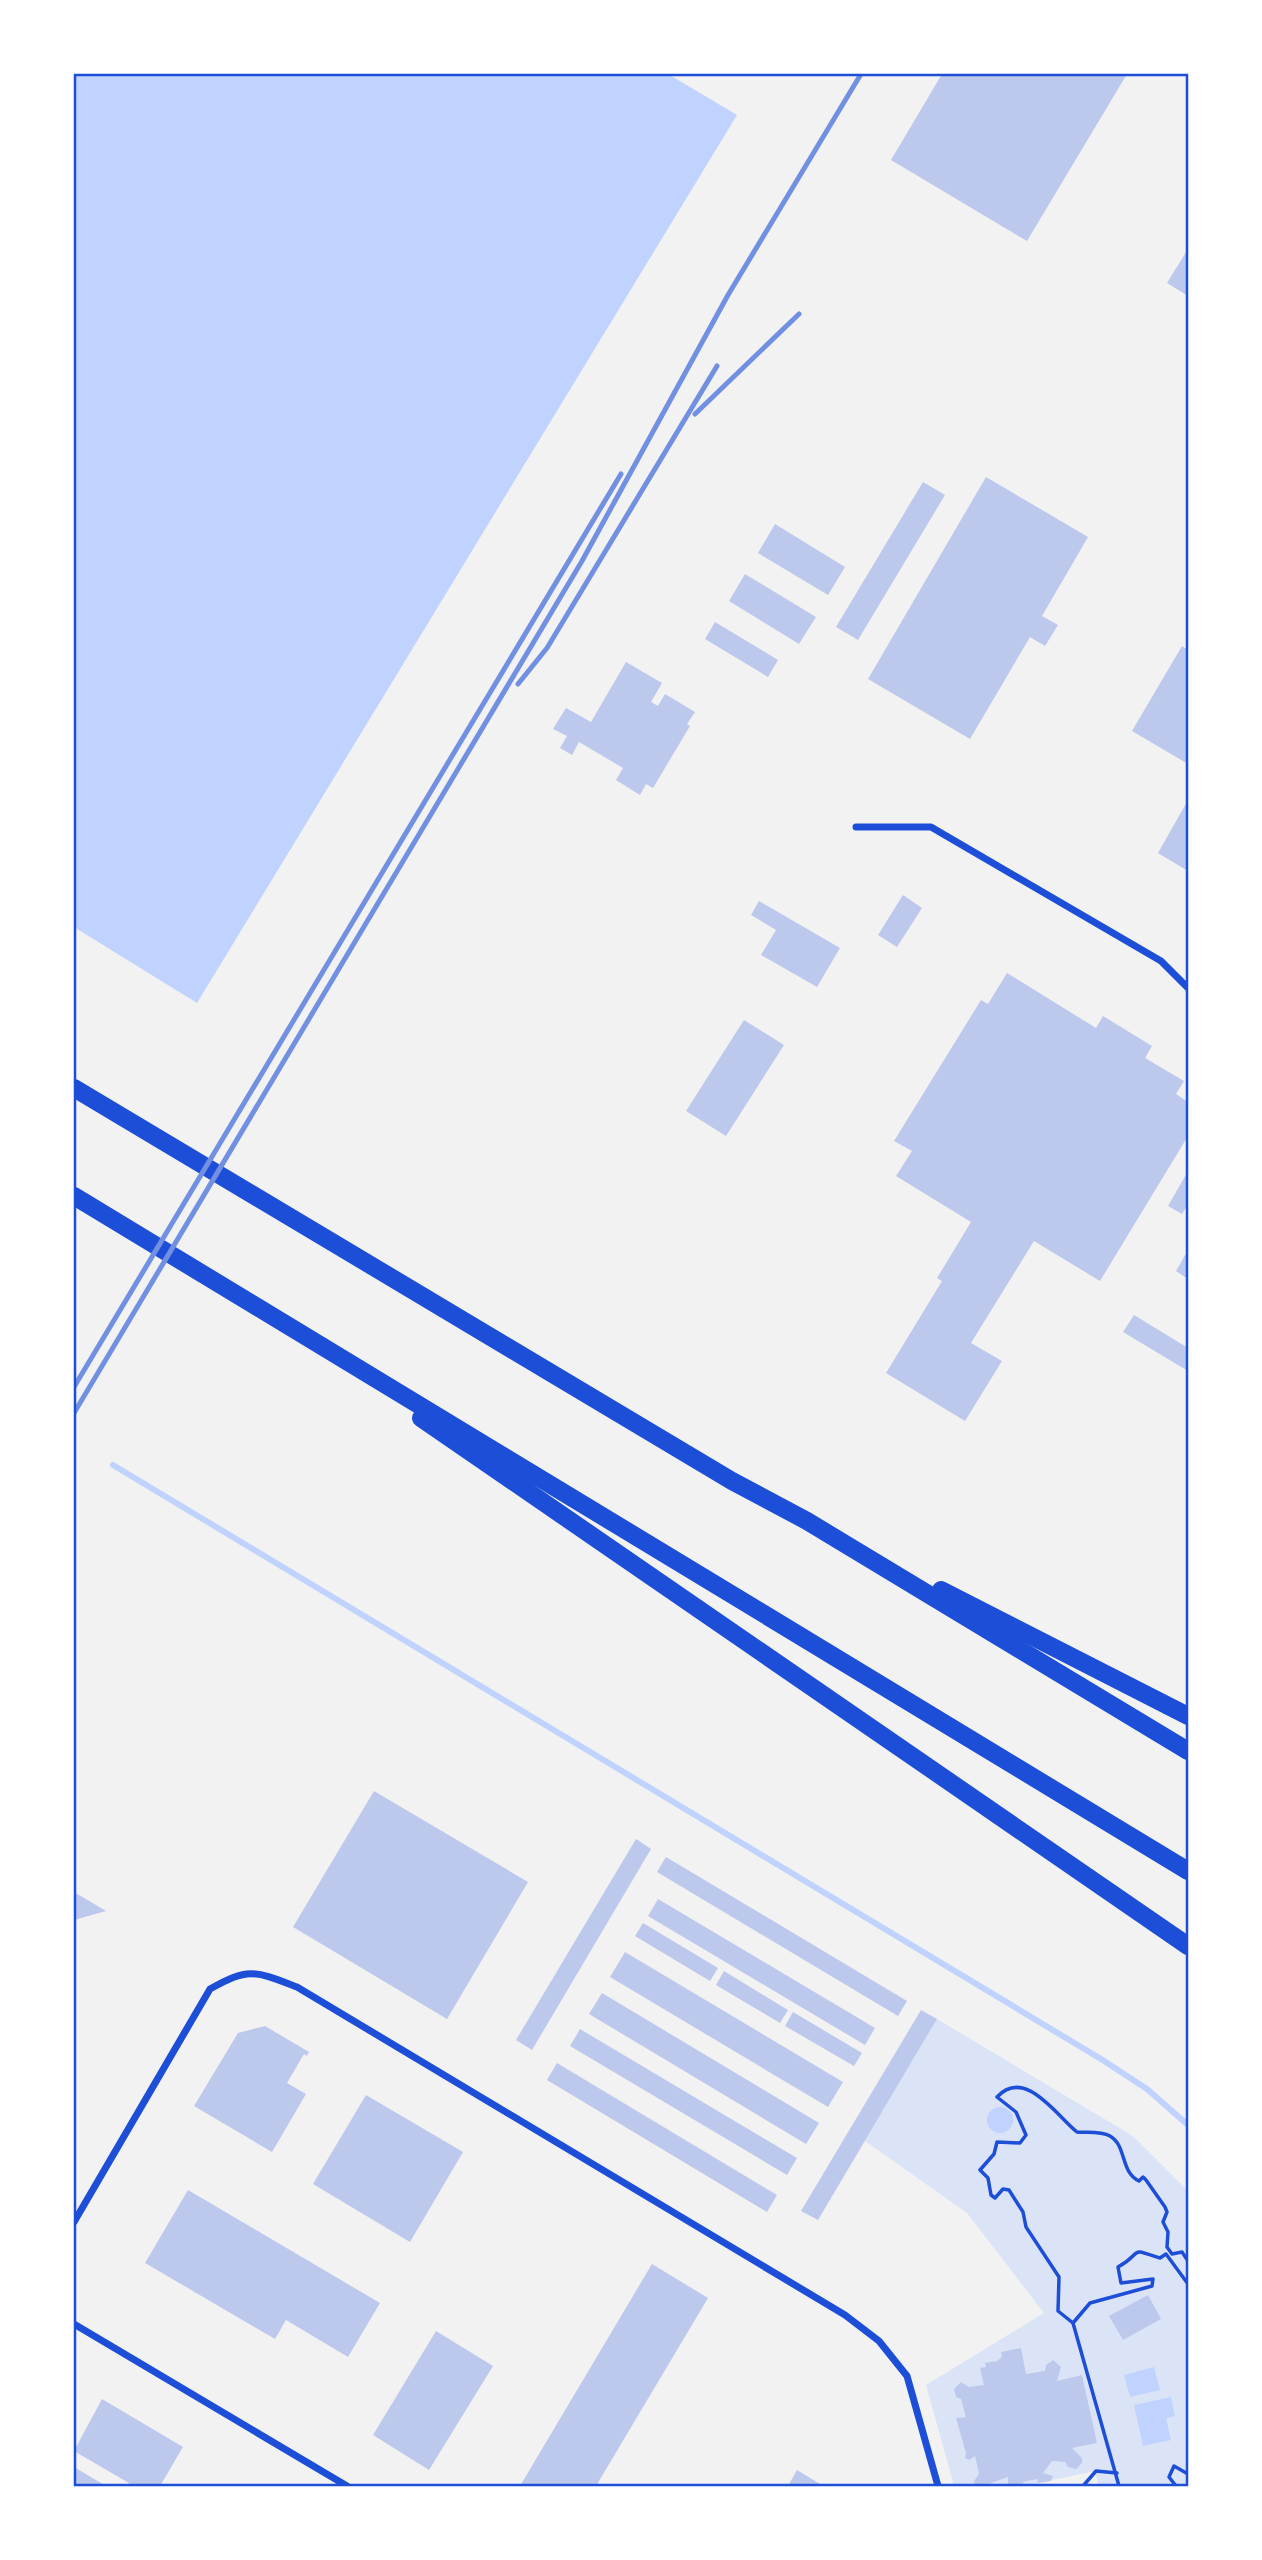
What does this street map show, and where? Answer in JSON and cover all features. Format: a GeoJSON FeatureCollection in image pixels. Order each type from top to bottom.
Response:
{"type":"FeatureCollection","features":[{"type":"Feature","properties":{"kind":"highway"},"geometry":{"type":"LineString","coordinates":[[74,1088],[732,1481],[1188,1716]]}},
{"type":"Feature","properties":{"kind":"highway"},"geometry":{"type":"LineString","coordinates":[[74,1196],[1188,1871]]}},
{"type":"Feature","properties":{"kind":"highway"},"geometry":{"type":"LineString","coordinates":[[253,1304],[1188,1946]]}},
{"type":"Feature","properties":{"kind":"highway"},"geometry":{"type":"LineString","coordinates":[[807,1521],[1188,1751]]}},
{"type":"Feature","properties":{"kind":"street"},"geometry":{"type":"LineString","coordinates":[[856,827],[931,827],[1161,961],[1188,988]]}},
{"type":"Feature","properties":{"kind":"street"},"geometry":{"type":"LineString","coordinates":[[74,2222],[99,2175],[210,1989],[239,1973],[269,1976],[297,1987],[845,2315],[878,2342],[907,2376],[938,2487]]}},
{"type":"Feature","properties":{"kind":"street"},"geometry":{"type":"LineString","coordinates":[[74,2324],[347,2487]]}},
{"type":"Feature","properties":{"kind":"path"},"geometry":{"type":"LineString","coordinates":[[1119,2487],[1073,2323],[1058,2311],[1059,2277],[1026,2227],[1023,2212],[1009,2190],[1003,2189],[995,2199],[990,2195],[988,2178],[980,2171],[994,2154],[997,2142],[1020,2143],[1025,2140],[1026,2135],[1016,2112],[997,2097],[1014,2086],[1021,2086],[1050,2105],[1077,2132],[1113,2138],[1127,2174],[1139,2181],[1143,2177],[1166,2207],[1163,2222],[1168,2232],[1167,2247],[1172,2254],[1182,2252],[1188,2261]]}},
{"type":"Feature","properties":{"kind":"path"},"geometry":{"type":"LineString","coordinates":[[1073,2323],[1090,2304],[1152,2286],[1153,2279],[1121,2283],[1118,2267],[1136,2251],[1160,2258],[1166,2255],[1188,2284]]}},
{"type":"Feature","properties":{"kind":"path"},"geometry":{"type":"LineString","coordinates":[[1176,2487],[1169,2477],[1174,2466],[1188,2474]]}},
{"type":"Feature","properties":{"kind":"path"},"geometry":{"type":"LineString","coordinates":[[1083,2487],[1096,2471],[1117,2473]]}},
{"type":"Feature","properties":{"kind":"shaded area"},"geometry":{"type":"Polygon","coordinates":[[[937,2019],[1133,2136],[1188,2191],[1188,2486],[1099,2486],[1095,2471],[1025,2486],[954,2486],[926,2385],[1044,2313],[967,2213],[865,2141],[937,2019]]]}},
{"type":"Feature","properties":{"kind":"water"},"geometry":{"type":"Polygon","coordinates":[[[74,74],[668,74],[737,115],[197,1003],[74,927],[74,74]]]}},
{"type":"Feature","properties":{"kind":"water"},"geometry":{"type":"Polygon","coordinates":[[[1000,2107],[1009,2111],[1013,2120],[1009,2129],[1000,2133],[991,2129],[987,2120],[991,2111],[1000,2107]]]}},
{"type":"Feature","properties":{"kind":"water"},"geometry":{"type":"Polygon","coordinates":[[[1154,2367],[1160,2390],[1130,2397],[1124,2375],[1154,2367]]]}},
{"type":"Feature","properties":{"kind":"water"},"geometry":{"type":"Polygon","coordinates":[[[1171,2397],[1175,2416],[1166,2418],[1171,2440],[1143,2446],[1134,2405],[1171,2397]]]}},
{"type":"Feature","properties":{"kind":"building"},"geometry":{"type":"Polygon","coordinates":[[[942,74],[1127,74],[1027,241],[891,160],[942,74]]]}},
{"type":"Feature","properties":{"kind":"building"},"geometry":{"type":"Polygon","coordinates":[[[1188,249],[1188,296],[1167,283],[1188,249]]]}},
{"type":"Feature","properties":{"kind":"building"},"geometry":{"type":"Polygon","coordinates":[[[986,477],[1088,537],[1042,616],[1058,625],[1045,646],[1030,637],[970,739],[868,679],[986,477]]]}},
{"type":"Feature","properties":{"kind":"building"},"geometry":{"type":"Polygon","coordinates":[[[923,482],[945,495],[858,640],[836,627],[923,482]]]}},
{"type":"Feature","properties":{"kind":"building"},"geometry":{"type":"Polygon","coordinates":[[[775,524],[845,567],[828,595],[758,553],[775,524]]]}},
{"type":"Feature","properties":{"kind":"building"},"geometry":{"type":"Polygon","coordinates":[[[745,574],[816,617],[799,644],[729,601],[745,574]]]}},
{"type":"Feature","properties":{"kind":"building"},"geometry":{"type":"Polygon","coordinates":[[[715,622],[778,660],[768,677],[705,639],[715,622]]]}},
{"type":"Feature","properties":{"kind":"building"},"geometry":{"type":"Polygon","coordinates":[[[1182,646],[1188,650],[1188,764],[1132,731],[1182,646]]]}},
{"type":"Feature","properties":{"kind":"building"},"geometry":{"type":"Polygon","coordinates":[[[626,662],[662,683],[651,702],[658,706],[665,694],[695,712],[687,724],[690,726],[653,788],[646,784],[640,795],[616,780],[623,768],[579,742],[572,755],[560,748],[567,736],[553,729],[566,708],[591,722],[626,662]]]}},
{"type":"Feature","properties":{"kind":"building"},"geometry":{"type":"Polygon","coordinates":[[[1188,800],[1188,871],[1158,853],[1188,800]]]}},
{"type":"Feature","properties":{"kind":"building"},"geometry":{"type":"Polygon","coordinates":[[[903,895],[922,908],[897,947],[878,935],[903,895]]]}},
{"type":"Feature","properties":{"kind":"building"},"geometry":{"type":"Polygon","coordinates":[[[759,901],[840,948],[817,987],[761,955],[776,930],[751,915],[759,901]]]}},
{"type":"Feature","properties":{"kind":"building"},"geometry":{"type":"Polygon","coordinates":[[[1007,973],[1096,1028],[1103,1016],[1152,1046],[1145,1058],[1184,1081],[1176,1094],[1188,1102],[1188,1136],[1100,1281],[1034,1241],[971,1343],[1002,1361],[965,1421],[886,1373],[942,1281],[937,1278],[971,1222],[896,1176],[912,1151],[894,1141],[981,1000],[988,1004],[1007,973]]]}},
{"type":"Feature","properties":{"kind":"building"},"geometry":{"type":"Polygon","coordinates":[[[744,1020],[784,1045],[726,1136],[686,1111],[744,1020]]]}},
{"type":"Feature","properties":{"kind":"building"},"geometry":{"type":"Polygon","coordinates":[[[1188,1171],[1188,1204],[1182,1214],[1168,1206],[1188,1171]]]}},
{"type":"Feature","properties":{"kind":"building"},"geometry":{"type":"Polygon","coordinates":[[[1188,1250],[1188,1279],[1176,1271],[1188,1250]]]}},
{"type":"Feature","properties":{"kind":"building"},"geometry":{"type":"Polygon","coordinates":[[[1134,1315],[1188,1348],[1188,1371],[1123,1332],[1134,1315]]]}},
{"type":"Feature","properties":{"kind":"building"},"geometry":{"type":"Polygon","coordinates":[[[374,1791],[528,1882],[447,2019],[293,1927],[374,1791]]]}},
{"type":"Feature","properties":{"kind":"building"},"geometry":{"type":"Polygon","coordinates":[[[636,1839],[651,1849],[532,2050],[516,2040],[636,1839]]]}},
{"type":"Feature","properties":{"kind":"building"},"geometry":{"type":"Polygon","coordinates":[[[666,1857],[907,2001],[898,2016],[657,1872],[666,1857]]]}},
{"type":"Feature","properties":{"kind":"building"},"geometry":{"type":"Polygon","coordinates":[[[74,1892],[106,1911],[74,1920],[74,1892]]]}},
{"type":"Feature","properties":{"kind":"building"},"geometry":{"type":"Polygon","coordinates":[[[658,1899],[875,2028],[865,2045],[648,1916],[658,1899]]]}},
{"type":"Feature","properties":{"kind":"building"},"geometry":{"type":"Polygon","coordinates":[[[643,1923],[718,1968],[710,1981],[635,1936],[643,1923]]]}},
{"type":"Feature","properties":{"kind":"building"},"geometry":{"type":"Polygon","coordinates":[[[625,1952],[843,2082],[828,2107],[610,1977],[625,1952]]]}},
{"type":"Feature","properties":{"kind":"building"},"geometry":{"type":"Polygon","coordinates":[[[724,1971],[788,2010],[780,2023],[716,1985],[724,1971]]]}},
{"type":"Feature","properties":{"kind":"building"},"geometry":{"type":"Polygon","coordinates":[[[602,1993],[819,2123],[806,2144],[589,2014],[602,1993]]]}},
{"type":"Feature","properties":{"kind":"building"},"geometry":{"type":"Polygon","coordinates":[[[921,2010],[937,2019],[818,2220],[801,2211],[921,2010]]]}},
{"type":"Feature","properties":{"kind":"building"},"geometry":{"type":"Polygon","coordinates":[[[793,2012],[862,2053],[854,2066],[785,2026],[793,2012]]]}},
{"type":"Feature","properties":{"kind":"building"},"geometry":{"type":"Polygon","coordinates":[[[265,2026],[309,2052],[307,2056],[304,2054],[287,2083],[306,2094],[272,2152],[194,2106],[238,2033],[265,2026]]]}},
{"type":"Feature","properties":{"kind":"building"},"geometry":{"type":"Polygon","coordinates":[[[580,2029],[797,2158],[787,2175],[570,2046],[580,2029]]]}},
{"type":"Feature","properties":{"kind":"building"},"geometry":{"type":"Polygon","coordinates":[[[557,2063],[777,2195],[767,2212],[547,2080],[557,2063]]]}},
{"type":"Feature","properties":{"kind":"building"},"geometry":{"type":"Polygon","coordinates":[[[366,2095],[463,2152],[410,2242],[313,2184],[366,2095]]]}},
{"type":"Feature","properties":{"kind":"building"},"geometry":{"type":"Polygon","coordinates":[[[188,2190],[380,2303],[348,2357],[286,2320],[275,2339],[145,2263],[188,2190]]]}},
{"type":"Feature","properties":{"kind":"building"},"geometry":{"type":"Polygon","coordinates":[[[652,2264],[708,2298],[596,2486],[520,2486],[652,2264]]]}},
{"type":"Feature","properties":{"kind":"building"},"geometry":{"type":"Polygon","coordinates":[[[1148,2295],[1161,2319],[1123,2340],[1109,2316],[1148,2295]]]}},
{"type":"Feature","properties":{"kind":"building"},"geometry":{"type":"Polygon","coordinates":[[[436,2331],[493,2366],[429,2470],[373,2435],[436,2331]]]}},
{"type":"Feature","properties":{"kind":"building"},"geometry":{"type":"Polygon","coordinates":[[[1021,2348],[1026,2374],[1045,2371],[1046,2365],[1053,2360],[1061,2367],[1057,2381],[1082,2375],[1097,2443],[1072,2448],[1082,2458],[1082,2463],[1076,2469],[1068,2467],[1065,2462],[1052,2461],[1043,2473],[1053,2476],[1051,2481],[1038,2483],[1037,2479],[1023,2482],[1024,2486],[1008,2486],[1008,2477],[991,2483],[990,2486],[975,2486],[974,2481],[979,2474],[975,2456],[969,2460],[965,2458],[956,2418],[966,2417],[961,2399],[956,2397],[954,2389],[961,2382],[969,2387],[984,2385],[980,2368],[986,2367],[985,2363],[997,2361],[1002,2357],[1001,2352],[1021,2348]]]}},
{"type":"Feature","properties":{"kind":"building"},"geometry":{"type":"Polygon","coordinates":[[[102,2399],[183,2447],[160,2486],[134,2486],[74,2451],[102,2399]]]}},
{"type":"Feature","properties":{"kind":"building"},"geometry":{"type":"Polygon","coordinates":[[[74,2467],[106,2486],[74,2486],[74,2467]]]}},
{"type":"Feature","properties":{"kind":"building"},"geometry":{"type":"Polygon","coordinates":[[[797,2470],[820,2484],[788,2486],[797,2470]]]}},
{"type":"Feature","properties":{"kind":"waterway"},"geometry":{"type":"LineString","coordinates":[[113,1465],[1101,2059],[1147,2089],[1188,2125]]}},
{"type":"Feature","properties":{"kind":"railway"},"geometry":{"type":"LineString","coordinates":[[74,1413],[582,561],[728,295],[861,74]]}},
{"type":"Feature","properties":{"kind":"railway"},"geometry":{"type":"LineString","coordinates":[[695,414],[799,314]]}},
{"type":"Feature","properties":{"kind":"railway"},"geometry":{"type":"LineString","coordinates":[[518,684],[547,648],[717,366]]}},
{"type":"Feature","properties":{"kind":"railway"},"geometry":{"type":"LineString","coordinates":[[74,1387],[621,474]]}}]}
